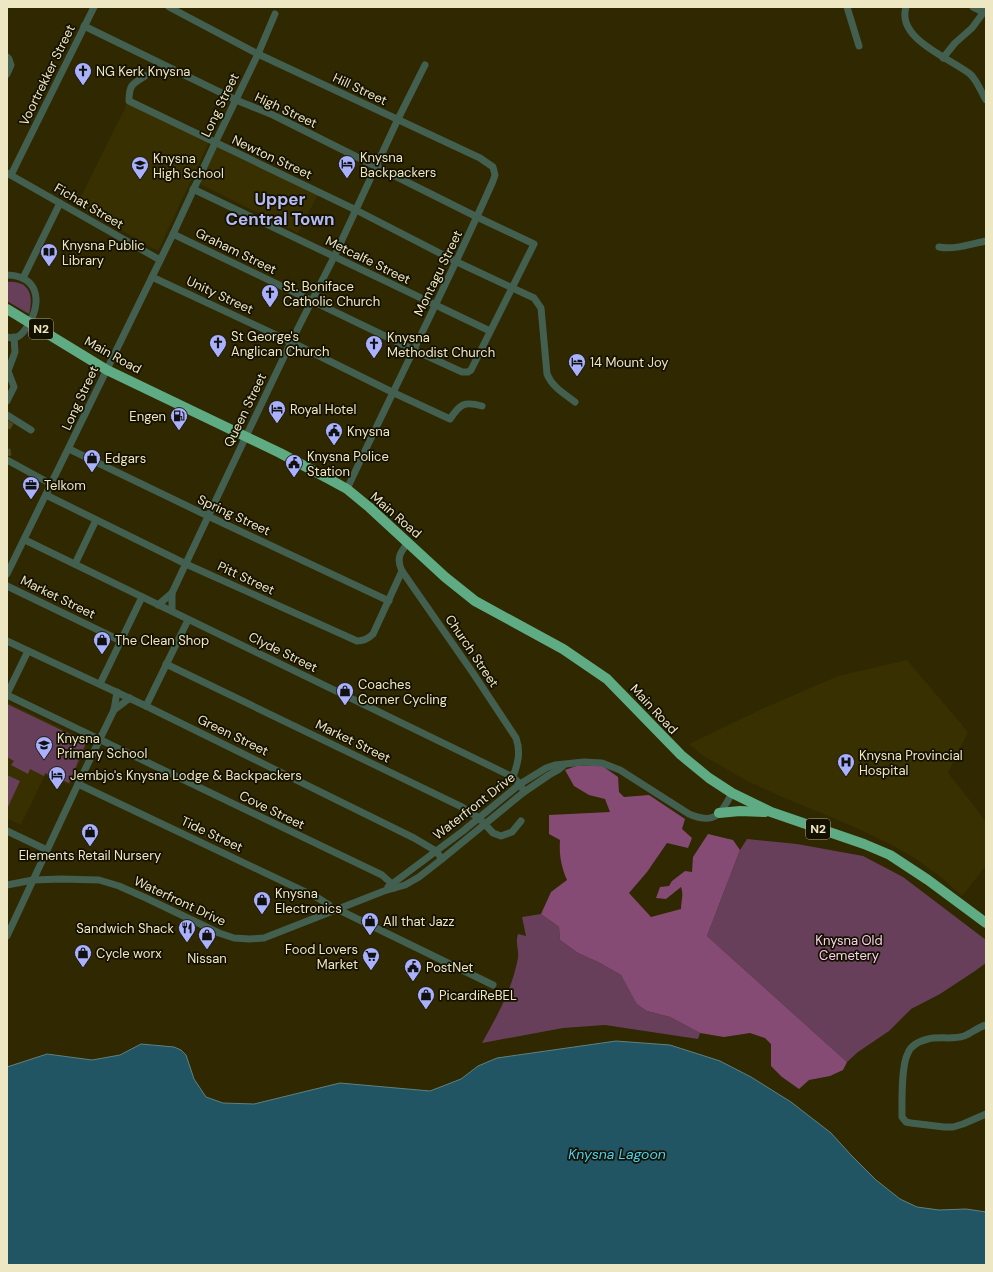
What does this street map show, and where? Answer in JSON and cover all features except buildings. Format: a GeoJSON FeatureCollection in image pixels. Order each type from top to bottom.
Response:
{"type":"FeatureCollection","features":[{"type":"Feature","properties":{"kind":"highway","name":"Main Road"},"geometry":{"type":"LineString","coordinates":[[8,311],[30,322],[107,370],[246,436],[346,489],[369,507],[445,577],[475,601],[563,649],[607,679],[639,710],[681,755],[732,793]]}},
{"type":"Feature","properties":{"kind":"highway","name":"N2"},"geometry":{"type":"LineString","coordinates":[[732,793],[771,812],[864,844],[890,855],[928,880],[986,923]]}},
{"type":"Feature","properties":{"kind":"highway"},"geometry":{"type":"LineString","coordinates":[[719,813],[740,810],[771,812]]}},
{"type":"Feature","properties":{"kind":"street","name":"Voortrekker Street"},"geometry":{"type":"LineString","coordinates":[[9,174],[94,7]]}},
{"type":"Feature","properties":{"kind":"street","name":"Hill Street"},"geometry":{"type":"LineString","coordinates":[[169,7],[258,54],[480,158],[493,167],[495,175],[477,217]]}},
{"type":"Feature","properties":{"kind":"street"},"geometry":{"type":"LineString","coordinates":[[847,7],[859,46]]}},
{"type":"Feature","properties":{"kind":"street"},"geometry":{"type":"LineString","coordinates":[[906,7],[904,18],[910,31],[943,58],[971,74],[986,100]]}},
{"type":"Feature","properties":{"kind":"street"},"geometry":{"type":"LineString","coordinates":[[943,58],[955,43],[972,28],[984,10],[973,7]]}},
{"type":"Feature","properties":{"kind":"street","name":"Long Street"},"geometry":{"type":"LineString","coordinates":[[8,569],[25,540],[173,234],[215,142],[258,54],[275,14]]}},
{"type":"Feature","properties":{"kind":"street","name":"High Street"},"geometry":{"type":"LineString","coordinates":[[84,26],[236,100],[273,115],[534,244],[512,288]]}},
{"type":"Feature","properties":{"kind":"street"},"geometry":{"type":"LineString","coordinates":[[7,58],[9,59],[11,65],[7,74]]}},
{"type":"Feature","properties":{"kind":"street","name":"Queen Street"},"geometry":{"type":"LineString","coordinates":[[158,605],[172,593],[291,342],[334,257],[424,65]]}},
{"type":"Feature","properties":{"kind":"street","name":"Newton Street"},"geometry":{"type":"LineString","coordinates":[[145,76],[132,84],[129,91],[129,101],[356,210],[457,262],[534,298],[541,308],[547,374],[549,379],[558,389],[575,402]]}},
{"type":"Feature","properties":{"kind":"street","name":"Fichat Street"},"geometry":{"type":"LineString","coordinates":[[9,174],[160,260]]}},
{"type":"Feature","properties":{"kind":"street","name":"Metcalfe Street"},"geometry":{"type":"LineString","coordinates":[[193,189],[490,331]]}},
{"type":"Feature","properties":{"kind":"street"},"geometry":{"type":"LineString","coordinates":[[23,278],[60,203]]}},
{"type":"Feature","properties":{"kind":"street","name":"Montagu Street"},"geometry":{"type":"LineString","coordinates":[[346,489],[392,392],[457,262],[477,217]]}},
{"type":"Feature","properties":{"kind":"street","name":"Graham Street"},"geometry":{"type":"LineString","coordinates":[[173,234],[462,372],[468,372],[471,370],[490,331]]}},
{"type":"Feature","properties":{"kind":"street"},"geometry":{"type":"LineString","coordinates":[[939,247],[945,249],[954,248],[986,241]]}},
{"type":"Feature","properties":{"kind":"street"},"geometry":{"type":"LineString","coordinates":[[7,275],[15,275],[29,282],[34,288],[37,303],[25,331],[19,336],[10,337],[15,352],[8,371],[14,387],[7,401]]}},
{"type":"Feature","properties":{"kind":"street","name":"Unity Street"},"geometry":{"type":"LineString","coordinates":[[152,276],[450,419],[456,410],[465,404],[470,403],[482,406]]}},
{"type":"Feature","properties":{"kind":"street"},"geometry":{"type":"LineString","coordinates":[[490,331],[512,288]]}},
{"type":"Feature","properties":{"kind":"street"},"geometry":{"type":"LineString","coordinates":[[10,418],[31,430]]}},
{"type":"Feature","properties":{"kind":"street","name":"Spring Street"},"geometry":{"type":"LineString","coordinates":[[69,449],[389,601]]}},
{"type":"Feature","properties":{"kind":"street"},"geometry":{"type":"LineString","coordinates":[[9,459],[52,484]]}},
{"type":"Feature","properties":{"kind":"street","name":"Pitt Street"},"geometry":{"type":"LineString","coordinates":[[46,495],[186,564],[357,641],[362,641],[369,638],[373,634],[402,571]]}},
{"type":"Feature","properties":{"kind":"street"},"geometry":{"type":"LineString","coordinates":[[75,564],[96,520]]}},
{"type":"Feature","properties":{"kind":"street","name":"Clyde Street"},"geometry":{"type":"LineString","coordinates":[[25,540],[513,777],[520,784],[524,792]]}},
{"type":"Feature","properties":{"kind":"street"},"geometry":{"type":"LineString","coordinates":[[402,571],[399,565],[399,555],[408,543]]}},
{"type":"Feature","properties":{"kind":"street","name":"Church Street"},"geometry":{"type":"LineString","coordinates":[[402,571],[516,738],[519,746],[519,754],[518,764],[513,777]]}},
{"type":"Feature","properties":{"kind":"street","name":"Market Street"},"geometry":{"type":"LineString","coordinates":[[7,586],[121,641]]}},
{"type":"Feature","properties":{"kind":"street","name":"Queen Street"},"geometry":{"type":"LineString","coordinates":[[172,593],[172,611]]}},
{"type":"Feature","properties":{"kind":"street"},"geometry":{"type":"LineString","coordinates":[[100,684],[142,597]]}},
{"type":"Feature","properties":{"kind":"street"},"geometry":{"type":"LineString","coordinates":[[146,706],[188,620]]}},
{"type":"Feature","properties":{"kind":"street","name":"Green Street"},"geometry":{"type":"LineString","coordinates":[[7,641],[130,698],[414,838],[436,851],[442,859]]}},
{"type":"Feature","properties":{"kind":"street"},"geometry":{"type":"LineString","coordinates":[[7,695],[28,651]]}},
{"type":"Feature","properties":{"kind":"street","name":"Market Street"},"geometry":{"type":"LineString","coordinates":[[166,664],[462,807],[479,818],[493,833],[501,836],[512,832],[521,821]]}},
{"type":"Feature","properties":{"kind":"street"},"geometry":{"type":"LineString","coordinates":[[7,936],[114,710],[117,692]]}},
{"type":"Feature","properties":{"kind":"street","name":"Cove Street"},"geometry":{"type":"LineString","coordinates":[[7,695],[382,875],[393,886]]}},
{"type":"Feature","properties":{"kind":"street"},"geometry":{"type":"LineString","coordinates":[[114,710],[130,698]]}},
{"type":"Feature","properties":{"kind":"street","name":"Waterfront Drive"},"geometry":{"type":"LineString","coordinates":[[7,885],[33,880],[99,880],[119,886],[219,933],[234,938],[264,938],[384,891],[393,886],[520,784],[546,768],[555,765],[584,762],[602,763],[620,770],[683,810],[699,818],[705,819],[716,816],[719,813]]}},
{"type":"Feature","properties":{"kind":"street","name":"Waterfront Drive"},"geometry":{"type":"LineString","coordinates":[[393,886],[405,885],[419,877],[524,792],[564,765]]}},
{"type":"Feature","properties":{"kind":"street","name":"Tide Street"},"geometry":{"type":"LineString","coordinates":[[78,784],[318,898],[334,910],[356,918],[493,985]]}},
{"type":"Feature","properties":{"kind":"street"},"geometry":{"type":"LineString","coordinates":[[719,813],[732,793]]}},
{"type":"Feature","properties":{"kind":"street"},"geometry":{"type":"LineString","coordinates":[[7,831],[47,850]]}},
{"type":"Feature","properties":{"kind":"street"},"geometry":{"type":"LineString","coordinates":[[356,902],[356,918]]}},
{"type":"Feature","properties":{"kind":"street"},"geometry":{"type":"LineString","coordinates":[[986,1025],[965,1036],[928,1039],[912,1047],[908,1052],[904,1066],[902,1117],[906,1122],[944,1127],[963,1124],[986,1114]]}},
{"type":"Feature","properties":{"kind":"shaded area","name":"Knysna High School"},"geometry":{"type":"Polygon","coordinates":[[[128,102],[209,142],[158,251],[77,205],[128,102]]]}},
{"type":"Feature","properties":{"kind":"shaded area","name":"Knysna High School"},"geometry":{"type":"Polygon","coordinates":[[[217,146],[318,195],[298,233],[200,184],[217,146]]]}},
{"type":"Feature","properties":{"kind":"shaded area","name":"Knysna Provincial Hospital"},"geometry":{"type":"Polygon","coordinates":[[[907,660],[968,732],[948,773],[986,823],[986,865],[962,896],[942,878],[916,859],[892,845],[852,826],[747,781],[702,755],[689,744],[764,708],[838,676],[907,660]]]}},
{"type":"Feature","properties":{"kind":"shaded area","name":"Knysna Primary School"},"geometry":{"type":"Polygon","coordinates":[[[7,702],[84,739],[87,745],[70,785],[45,775],[21,825],[7,818],[7,702]]]}},
{"type":"Feature","properties":{"kind":"shaded area"},"geometry":{"type":"Polygon","coordinates":[[[601,765],[618,777],[619,792],[624,797],[649,795],[685,819],[682,829],[692,838],[688,848],[667,843],[647,872],[629,893],[651,917],[681,909],[681,887],[666,899],[656,898],[660,887],[669,886],[672,881],[685,871],[692,872],[693,857],[708,834],[733,840],[740,850],[707,936],[847,1062],[843,1070],[830,1076],[809,1080],[799,1089],[782,1077],[771,1066],[771,1044],[765,1038],[750,1033],[724,1037],[700,1033],[670,1017],[647,1011],[637,1004],[621,975],[578,953],[560,940],[559,927],[541,914],[551,892],[567,880],[561,860],[560,840],[549,834],[549,815],[610,812],[605,799],[589,795],[574,786],[565,770],[576,766],[601,765]]]}},
{"type":"Feature","properties":{"kind":"green space"},"geometry":{"type":"Polygon","coordinates":[[[7,282],[20,283],[28,290],[31,301],[29,314],[7,301],[7,282]]]}},
{"type":"Feature","properties":{"kind":"green space","name":"Knysna Primary School"},"geometry":{"type":"Polygon","coordinates":[[[7,704],[82,740],[85,745],[69,783],[45,773],[44,776],[30,769],[28,774],[11,765],[14,761],[7,757],[7,704]]]}},
{"type":"Feature","properties":{"kind":"green space"},"geometry":{"type":"Polygon","coordinates":[[[7,775],[20,781],[7,809],[7,775]]]}},
{"type":"Feature","properties":{"kind":"green space","name":"Knysna Old Cemetery"},"geometry":{"type":"Polygon","coordinates":[[[747,839],[797,844],[863,856],[903,877],[986,940],[986,963],[940,994],[911,1009],[889,1031],[858,1052],[847,1062],[707,936],[740,850],[747,839]]]}},
{"type":"Feature","properties":{"kind":"green space"},"geometry":{"type":"Polygon","coordinates":[[[541,914],[559,927],[560,940],[578,953],[621,975],[638,1004],[647,1011],[670,1017],[700,1033],[698,1039],[605,1025],[563,1028],[482,1043],[498,1013],[512,981],[518,958],[518,934],[526,936],[522,917],[541,914]]]}},
{"type":"Feature","properties":{"kind":"water","name":"Knysna Lagoon"},"geometry":{"type":"Polygon","coordinates":[[[616,1041],[670,1045],[720,1061],[751,1077],[791,1102],[831,1133],[876,1180],[900,1199],[917,1207],[939,1210],[966,1209],[986,1212],[986,1265],[7,1265],[7,1067],[47,1054],[92,1060],[120,1055],[141,1044],[174,1047],[181,1050],[186,1055],[194,1079],[206,1097],[223,1103],[254,1104],[340,1083],[430,1091],[461,1079],[478,1066],[497,1058],[616,1041]]]}},
{"type":"Feature","properties":{"kind":"tunnel"},"geometry":{"type":"LineString","coordinates":[[7,428],[11,421]]}},
{"type":"Feature","properties":{"kind":"tunnel"},"geometry":{"type":"LineString","coordinates":[[7,449],[8,457]]}},
{"type":"Feature","properties":{"kind":"place","name":"NG Kerk Knysna"},"geometry":{"type":"Point","coordinates":[83,86]}},
{"type":"Feature","properties":{"kind":"place","name":"Knysna Backpackers"},"geometry":{"type":"Point","coordinates":[347,179]}},
{"type":"Feature","properties":{"kind":"place","name":"Knysna High School"},"geometry":{"type":"Point","coordinates":[140,180]}},
{"type":"Feature","properties":{"kind":"place","name":"Knysna Public Library"},"geometry":{"type":"Point","coordinates":[49,267]}},
{"type":"Feature","properties":{"kind":"place","name":"St. Boniface Catholic Church"},"geometry":{"type":"Point","coordinates":[270,308]}},
{"type":"Feature","properties":{"kind":"place","name":"St George's Anglican Church"},"geometry":{"type":"Point","coordinates":[218,358]}},
{"type":"Feature","properties":{"kind":"place","name":"Knysna Methodist Church"},"geometry":{"type":"Point","coordinates":[374,359]}},
{"type":"Feature","properties":{"kind":"place","name":"14 Mount Joy"},"geometry":{"type":"Point","coordinates":[577,377]}},
{"type":"Feature","properties":{"kind":"place","name":"Royal Hotel"},"geometry":{"type":"Point","coordinates":[277,424]}},
{"type":"Feature","properties":{"kind":"place","name":"Engen"},"geometry":{"type":"Point","coordinates":[179,431]}},
{"type":"Feature","properties":{"kind":"place","name":"Knysna"},"geometry":{"type":"Point","coordinates":[334,446]}},
{"type":"Feature","properties":{"kind":"place","name":"Edgars"},"geometry":{"type":"Point","coordinates":[92,473]}},
{"type":"Feature","properties":{"kind":"place","name":"Knysna Police Station"},"geometry":{"type":"Point","coordinates":[294,478]}},
{"type":"Feature","properties":{"kind":"place","name":"Telkom"},"geometry":{"type":"Point","coordinates":[31,500]}},
{"type":"Feature","properties":{"kind":"place","name":"The Clean Shop"},"geometry":{"type":"Point","coordinates":[102,655]}},
{"type":"Feature","properties":{"kind":"place","name":"Coaches Corner Cycling"},"geometry":{"type":"Point","coordinates":[345,706]}},
{"type":"Feature","properties":{"kind":"place","name":"Knysna Primary School"},"geometry":{"type":"Point","coordinates":[44,760]}},
{"type":"Feature","properties":{"kind":"place","name":"Knysna Provincial Hospital"},"geometry":{"type":"Point","coordinates":[846,777]}},
{"type":"Feature","properties":{"kind":"place","name":"Jembjo's Knysna Lodge & Backpackers"},"geometry":{"type":"Point","coordinates":[57,790]}},
{"type":"Feature","properties":{"kind":"place","name":"Elements Retail Nursery"},"geometry":{"type":"Point","coordinates":[90,847]}},
{"type":"Feature","properties":{"kind":"place","name":"Knysna Electronics"},"geometry":{"type":"Point","coordinates":[262,915]}},
{"type":"Feature","properties":{"kind":"place","name":"All that Jazz"},"geometry":{"type":"Point","coordinates":[370,936]}},
{"type":"Feature","properties":{"kind":"place","name":"Sandwich Shack"},"geometry":{"type":"Point","coordinates":[187,943]}},
{"type":"Feature","properties":{"kind":"place","name":"Nissan"},"geometry":{"type":"Point","coordinates":[207,950]}},
{"type":"Feature","properties":{"kind":"place","name":"Cycle worx"},"geometry":{"type":"Point","coordinates":[83,968]}},
{"type":"Feature","properties":{"kind":"place","name":"Food Lovers Market"},"geometry":{"type":"Point","coordinates":[371,971]}},
{"type":"Feature","properties":{"kind":"place","name":"PostNet"},"geometry":{"type":"Point","coordinates":[413,982]}},
{"type":"Feature","properties":{"kind":"place","name":"PicardiReBEL"},"geometry":{"type":"Point","coordinates":[426,1010]}},
{"type":"Feature","properties":{"kind":"district","name":"Upper Central Town"},"geometry":{"type":"Point","coordinates":[280,209]}}]}
